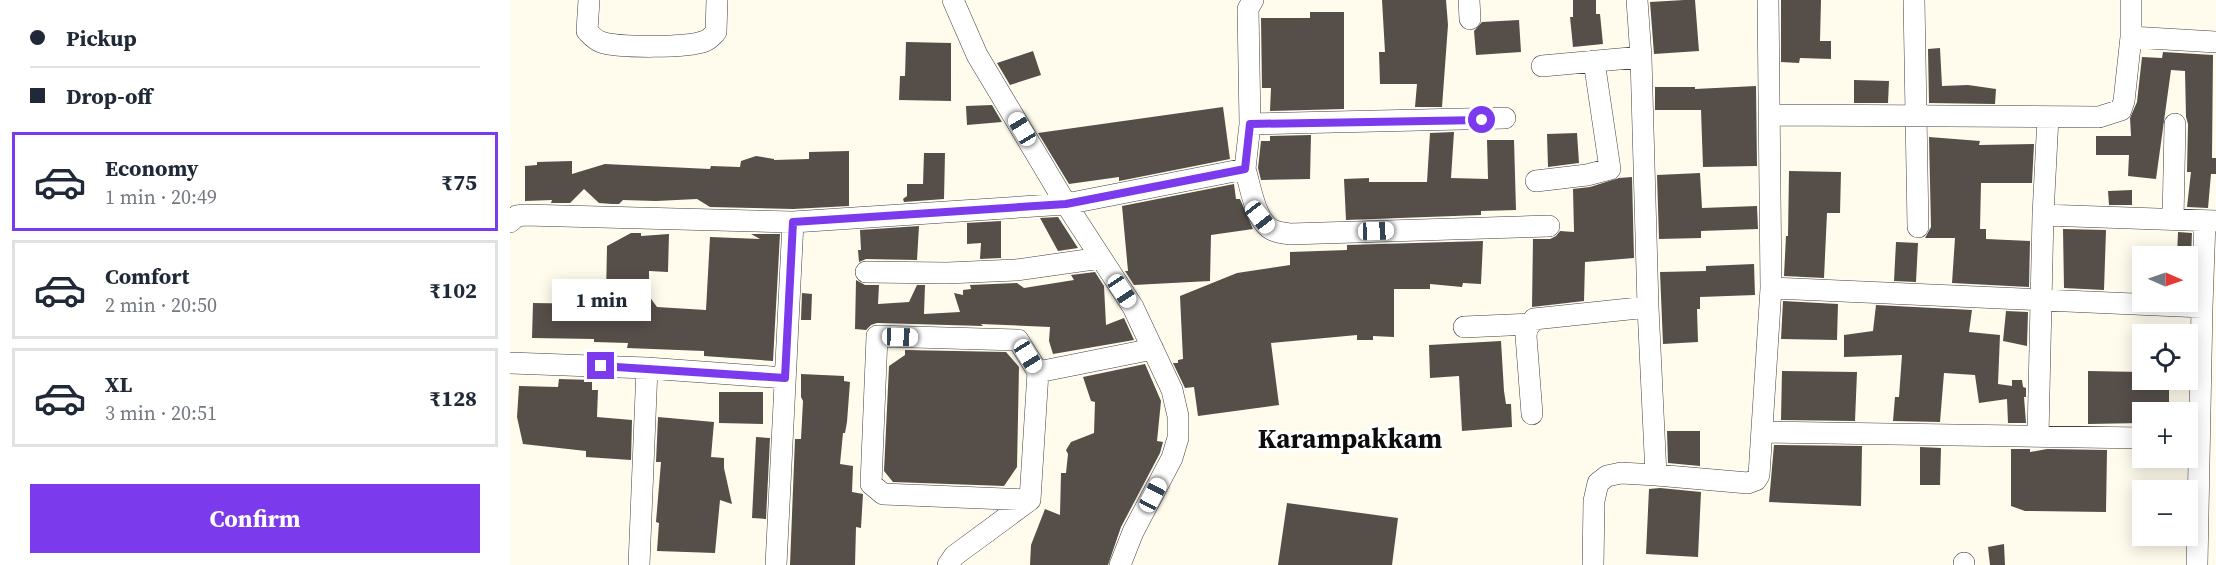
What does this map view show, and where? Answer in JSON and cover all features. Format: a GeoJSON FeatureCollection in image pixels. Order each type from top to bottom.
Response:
{"type":"FeatureCollection","features":[{"type":"Feature","properties":{"kind":"street"},"geometry":{"type":"LineString","coordinates":[[588,0],[587,30],[594,38],[603,43],[633,46],[679,45],[706,41],[716,32],[717,0]]}},
{"type":"Feature","properties":{"kind":"street"},"geometry":{"type":"LineString","coordinates":[[953,0],[977,55],[1066,204],[1133,307],[1172,390],[1178,416],[1179,438],[1172,458],[1133,532],[1120,565]]}},
{"type":"Feature","properties":{"kind":"street"},"geometry":{"type":"LineString","coordinates":[[1252,0],[1248,9],[1250,124],[1245,169],[1260,217],[1268,227],[1290,234],[1549,226]]}},
{"type":"Feature","properties":{"kind":"street"},"geometry":{"type":"LineString","coordinates":[[1637,0],[1656,475]]}},
{"type":"Feature","properties":{"kind":"street"},"geometry":{"type":"LineString","coordinates":[[1593,565],[1594,501],[1598,483],[1607,476],[1621,473],[1748,483],[1756,480],[1759,475],[1771,288],[1768,0]]}},
{"type":"Feature","properties":{"kind":"street"},"geometry":{"type":"LineString","coordinates":[[1914,0],[1918,227]]}},
{"type":"Feature","properties":{"kind":"street"},"geometry":{"type":"LineString","coordinates":[[1770,115],[2099,117],[2121,110],[2131,38],[2131,0]]}},
{"type":"Feature","properties":{"kind":"street"},"geometry":{"type":"LineString","coordinates":[[2131,38],[2216,42]]}},
{"type":"Feature","properties":{"kind":"street"},"geometry":{"type":"LineString","coordinates":[[1542,66],[1641,57]]}},
{"type":"Feature","properties":{"kind":"street"},"geometry":{"type":"LineString","coordinates":[[1536,181],[1610,170],[1594,61]]}},
{"type":"Feature","properties":{"kind":"street"},"geometry":{"type":"LineString","coordinates":[[2038,436],[2043,215],[2048,117]]}},
{"type":"Feature","properties":{"kind":"street"},"geometry":{"type":"LineString","coordinates":[[1250,124],[1505,118]]}},
{"type":"Feature","properties":{"kind":"street"},"geometry":{"type":"LineString","coordinates":[[2173,219],[2175,124]]}},
{"type":"Feature","properties":{"kind":"street"},"geometry":{"type":"LineString","coordinates":[[510,222],[517,216],[524,215],[793,222],[1066,204],[1245,169]]}},
{"type":"Feature","properties":{"kind":"street"},"geometry":{"type":"LineString","coordinates":[[2043,215],[2211,221],[2197,565]]}},
{"type":"Feature","properties":{"kind":"street"},"geometry":{"type":"LineString","coordinates":[[776,565],[793,222]]}},
{"type":"Feature","properties":{"kind":"street"},"geometry":{"type":"LineString","coordinates":[[866,272],[946,273],[1016,270],[1101,258]]}},
{"type":"Feature","properties":{"kind":"street"},"geometry":{"type":"LineString","coordinates":[[1771,288],[2041,300],[2206,315]]}},
{"type":"Feature","properties":{"kind":"street"},"geometry":{"type":"LineString","coordinates":[[1532,414],[1526,336],[1529,324],[1534,319],[1648,307]]}},
{"type":"Feature","properties":{"kind":"street"},"geometry":{"type":"LineString","coordinates":[[1464,327],[1529,324]]}},
{"type":"Feature","properties":{"kind":"street"},"geometry":{"type":"LineString","coordinates":[[877,336],[1018,340],[1038,372],[1030,500],[883,494],[871,484],[877,336]]}},
{"type":"Feature","properties":{"kind":"street"},"geometry":{"type":"LineString","coordinates":[[1038,372],[1153,349]]}},
{"type":"Feature","properties":{"kind":"street"},"geometry":{"type":"LineString","coordinates":[[510,363],[647,368],[785,378]]}},
{"type":"Feature","properties":{"kind":"street"},"geometry":{"type":"LineString","coordinates":[[639,565],[647,368]]}},
{"type":"Feature","properties":{"kind":"street"},"geometry":{"type":"LineString","coordinates":[[1763,432],[2132,438]]}},
{"type":"Feature","properties":{"kind":"street"},"geometry":{"type":"LineString","coordinates":[[948,565],[954,556],[1030,500]]}},
{"type":"Feature","properties":{"kind":"building"},"geometry":{"type":"Polygon","coordinates":[[[1382,0],[1446,0],[1448,25],[1442,107],[1415,107],[1417,84],[1380,84],[1379,52],[1385,52],[1382,0]]]}},
{"type":"Feature","properties":{"kind":"building"},"geometry":{"type":"Polygon","coordinates":[[[1573,0],[1596,0],[1596,14],[1600,14],[1603,44],[1573,47],[1570,17],[1573,17],[1573,0]]]}},
{"type":"Feature","properties":{"kind":"building"},"geometry":{"type":"Polygon","coordinates":[[[1695,0],[1699,51],[1654,54],[1650,2],[1695,0]]]}},
{"type":"Feature","properties":{"kind":"building"},"geometry":{"type":"Polygon","coordinates":[[[1781,0],[1821,0],[1820,41],[1831,41],[1831,59],[1800,58],[1799,63],[1781,62],[1781,0]]]}},
{"type":"Feature","properties":{"kind":"building"},"geometry":{"type":"Polygon","coordinates":[[[1310,12],[1344,12],[1344,109],[1270,111],[1271,88],[1262,88],[1261,18],[1310,18],[1310,12]]]}},
{"type":"Feature","properties":{"kind":"building"},"geometry":{"type":"Polygon","coordinates":[[[1519,20],[1521,52],[1476,55],[1474,31],[1482,22],[1519,20]]]}},
{"type":"Feature","properties":{"kind":"building"},"geometry":{"type":"Polygon","coordinates":[[[906,42],[951,43],[951,101],[899,100],[900,76],[905,76],[906,42]]]}},
{"type":"Feature","properties":{"kind":"building"},"geometry":{"type":"Polygon","coordinates":[[[1940,48],[1942,86],[1968,85],[1996,89],[1995,104],[1929,103],[1928,49],[1940,48]]]}},
{"type":"Feature","properties":{"kind":"building"},"geometry":{"type":"Polygon","coordinates":[[[1033,51],[1041,75],[1010,85],[997,63],[1033,51]]]}},
{"type":"Feature","properties":{"kind":"building"},"geometry":{"type":"Polygon","coordinates":[[[2163,52],[2213,55],[2212,158],[2216,158],[2216,174],[2211,174],[2208,208],[2187,207],[2191,172],[2187,172],[2188,124],[2185,71],[2171,70],[2156,179],[2128,176],[2129,155],[2096,155],[2096,136],[2131,136],[2130,118],[2137,102],[2142,57],[2162,58],[2163,52]]]}},
{"type":"Feature","properties":{"kind":"building"},"geometry":{"type":"Polygon","coordinates":[[[1854,80],[1889,81],[1888,103],[1854,103],[1854,80]]]}},
{"type":"Feature","properties":{"kind":"building"},"geometry":{"type":"Polygon","coordinates":[[[1756,86],[1757,166],[1703,167],[1701,110],[1655,110],[1655,87],[1695,87],[1695,89],[1756,86]]]}},
{"type":"Feature","properties":{"kind":"building"},"geometry":{"type":"Polygon","coordinates":[[[992,105],[1002,122],[967,125],[966,106],[992,105]]]}},
{"type":"Feature","properties":{"kind":"building"},"geometry":{"type":"Polygon","coordinates":[[[1223,107],[1230,159],[1119,181],[1119,177],[1069,184],[1038,133],[1223,107]]]}},
{"type":"Feature","properties":{"kind":"building"},"geometry":{"type":"Polygon","coordinates":[[[1454,132],[1451,178],[1488,179],[1487,140],[1514,140],[1516,210],[1481,211],[1481,215],[1346,220],[1344,179],[1369,178],[1369,182],[1427,182],[1430,133],[1454,132]]]}},
{"type":"Feature","properties":{"kind":"building"},"geometry":{"type":"Polygon","coordinates":[[[1577,133],[1579,163],[1548,167],[1547,134],[1577,133]]]}},
{"type":"Feature","properties":{"kind":"building"},"geometry":{"type":"Polygon","coordinates":[[[1311,135],[1310,179],[1261,180],[1258,168],[1261,141],[1270,141],[1270,136],[1311,135]]]}},
{"type":"Feature","properties":{"kind":"building"},"geometry":{"type":"Polygon","coordinates":[[[1929,137],[1980,141],[1979,145],[2034,144],[2032,183],[1981,183],[1980,229],[1986,229],[1986,239],[2030,241],[2029,287],[1952,283],[1955,238],[1925,238],[1931,227],[1929,137]]]}},
{"type":"Feature","properties":{"kind":"building"},"geometry":{"type":"Polygon","coordinates":[[[849,151],[849,206],[793,209],[710,207],[697,199],[623,200],[619,204],[612,204],[599,203],[584,189],[570,203],[551,203],[552,200],[525,201],[525,166],[537,165],[537,162],[572,161],[572,174],[605,164],[710,169],[711,166],[740,167],[741,161],[756,156],[774,160],[809,159],[809,152],[849,151]]]}},
{"type":"Feature","properties":{"kind":"building"},"geometry":{"type":"Polygon","coordinates":[[[924,153],[945,153],[944,199],[904,202],[903,199],[907,196],[907,184],[923,184],[924,153]]]}},
{"type":"Feature","properties":{"kind":"building"},"geometry":{"type":"Polygon","coordinates":[[[1789,171],[1841,172],[1840,213],[1827,213],[1824,278],[1784,276],[1786,236],[1788,236],[1789,171]]]}},
{"type":"Feature","properties":{"kind":"building"},"geometry":{"type":"Polygon","coordinates":[[[1700,173],[1702,208],[1757,206],[1758,229],[1701,231],[1701,238],[1659,239],[1657,175],[1700,173]]]}},
{"type":"Feature","properties":{"kind":"building"},"geometry":{"type":"Polygon","coordinates":[[[1632,177],[1634,258],[1585,262],[1584,301],[1532,307],[1533,239],[1550,239],[1560,231],[1574,232],[1573,189],[1632,177]]]}},
{"type":"Feature","properties":{"kind":"building"},"geometry":{"type":"Polygon","coordinates":[[[1234,184],[1236,199],[1240,199],[1253,229],[1211,235],[1210,281],[1134,285],[1125,271],[1128,271],[1122,206],[1234,184]]]}},
{"type":"Feature","properties":{"kind":"building"},"geometry":{"type":"Polygon","coordinates":[[[2132,190],[2132,205],[2109,205],[2108,191],[2132,190]]]}},
{"type":"Feature","properties":{"kind":"building"},"geometry":{"type":"Polygon","coordinates":[[[1058,217],[1078,248],[1058,251],[1040,218],[1058,217]]]}},
{"type":"Feature","properties":{"kind":"building"},"geometry":{"type":"Polygon","coordinates":[[[1001,221],[1001,258],[980,259],[981,243],[967,244],[967,223],[1001,221]]]}},
{"type":"Feature","properties":{"kind":"building"},"geometry":{"type":"Polygon","coordinates":[[[919,226],[917,260],[866,259],[859,262],[860,230],[919,226]]]}},
{"type":"Feature","properties":{"kind":"building"},"geometry":{"type":"Polygon","coordinates":[[[2063,229],[2106,230],[2104,290],[2064,288],[2063,229]]]}},
{"type":"Feature","properties":{"kind":"building"},"geometry":{"type":"Polygon","coordinates":[[[2178,232],[2192,233],[2191,246],[2177,246],[2178,232]]]}},
{"type":"Feature","properties":{"kind":"building"},"geometry":{"type":"Polygon","coordinates":[[[631,233],[641,233],[641,236],[669,234],[668,272],[649,271],[649,296],[657,307],[706,310],[710,237],[760,239],[751,234],[780,234],[773,361],[704,356],[704,351],[627,348],[628,343],[594,342],[594,339],[532,338],[533,303],[594,304],[594,295],[606,296],[607,246],[631,233]]]}},
{"type":"Feature","properties":{"kind":"building"},"geometry":{"type":"Polygon","coordinates":[[[1483,241],[1481,284],[1463,283],[1462,287],[1430,284],[1430,289],[1394,289],[1394,337],[1373,336],[1373,340],[1357,340],[1357,335],[1271,343],[1279,405],[1198,416],[1194,387],[1185,388],[1173,363],[1178,363],[1178,360],[1183,359],[1180,296],[1237,273],[1290,265],[1290,252],[1347,250],[1347,245],[1483,241]]]}},
{"type":"Feature","properties":{"kind":"building"},"geometry":{"type":"Polygon","coordinates":[[[1896,242],[1918,243],[1916,282],[1894,281],[1896,242]]]}},
{"type":"Feature","properties":{"kind":"building"},"geometry":{"type":"Polygon","coordinates":[[[1754,264],[1755,295],[1700,297],[1700,309],[1697,309],[1698,342],[1663,344],[1660,272],[1706,271],[1706,266],[1754,264]]]}},
{"type":"Feature","properties":{"kind":"building"},"geometry":{"type":"Polygon","coordinates":[[[1095,272],[1104,286],[1106,325],[1124,318],[1134,340],[1053,354],[1049,341],[1050,327],[877,323],[866,330],[855,329],[856,280],[865,285],[879,285],[878,304],[909,302],[917,285],[925,285],[924,314],[960,312],[954,293],[963,295],[963,290],[971,289],[970,285],[1017,283],[1024,288],[1074,280],[1071,275],[1095,272]]]}},
{"type":"Feature","properties":{"kind":"building"},"geometry":{"type":"Polygon","coordinates":[[[802,293],[812,294],[811,320],[801,320],[802,293]]]}},
{"type":"Feature","properties":{"kind":"building"},"geometry":{"type":"Polygon","coordinates":[[[1783,301],[1838,304],[1837,340],[1781,339],[1783,301]]]}},
{"type":"Feature","properties":{"kind":"building"},"geometry":{"type":"Polygon","coordinates":[[[1876,305],[1972,310],[1969,332],[2000,335],[1998,384],[2012,386],[2012,380],[2022,380],[2023,387],[2026,388],[2026,397],[2024,397],[2026,423],[2008,423],[2007,399],[1979,403],[1975,375],[1944,373],[1940,422],[1893,421],[1895,397],[1899,397],[1902,355],[1844,357],[1844,335],[1873,331],[1876,305]]]}},
{"type":"Feature","properties":{"kind":"building"},"geometry":{"type":"Polygon","coordinates":[[[2006,311],[2028,312],[2027,346],[2003,341],[2006,311]]]}},
{"type":"Feature","properties":{"kind":"building"},"geometry":{"type":"Polygon","coordinates":[[[1501,341],[1504,391],[1506,404],[1511,404],[1512,427],[1462,431],[1459,376],[1430,378],[1429,345],[1501,341]]]}},
{"type":"Feature","properties":{"kind":"building"},"geometry":{"type":"Polygon","coordinates":[[[905,350],[1006,352],[1019,367],[1017,467],[1004,486],[893,482],[884,471],[889,366],[905,355],[905,350]]]}},
{"type":"Feature","properties":{"kind":"building"},"geometry":{"type":"Polygon","coordinates":[[[1145,364],[1161,401],[1157,441],[1163,442],[1160,453],[1121,527],[1108,565],[1030,565],[1031,545],[1045,509],[1060,515],[1061,473],[1066,473],[1068,454],[1066,450],[1071,442],[1094,433],[1095,402],[1091,401],[1083,377],[1145,364]]]}},
{"type":"Feature","properties":{"kind":"building"},"geometry":{"type":"Polygon","coordinates":[[[1782,371],[1857,372],[1855,421],[1781,420],[1782,371]]]}},
{"type":"Feature","properties":{"kind":"building"},"geometry":{"type":"Polygon","coordinates":[[[2088,371],[2132,372],[2132,390],[2169,390],[2169,402],[2132,402],[2132,423],[2088,424],[2088,371]]]}},
{"type":"Feature","properties":{"kind":"building"},"geometry":{"type":"Polygon","coordinates":[[[801,374],[844,376],[844,381],[850,382],[847,422],[845,433],[843,433],[840,464],[853,466],[852,492],[863,494],[861,528],[856,527],[855,565],[790,565],[795,439],[801,439],[803,401],[801,374]]]}},
{"type":"Feature","properties":{"kind":"building"},"geometry":{"type":"Polygon","coordinates":[[[559,379],[592,380],[592,390],[598,390],[597,417],[632,420],[631,460],[586,457],[586,451],[523,444],[517,417],[519,386],[558,387],[559,379]]]}},
{"type":"Feature","properties":{"kind":"building"},"geometry":{"type":"Polygon","coordinates":[[[719,392],[763,392],[763,424],[719,423],[719,392]]]}},
{"type":"Feature","properties":{"kind":"building"},"geometry":{"type":"Polygon","coordinates":[[[658,417],[714,422],[711,457],[724,458],[732,504],[720,500],[715,553],[657,551],[659,523],[656,522],[661,462],[656,462],[658,417]]]}},
{"type":"Feature","properties":{"kind":"building"},"geometry":{"type":"Polygon","coordinates":[[[1667,431],[1700,431],[1700,466],[1668,463],[1667,431]]]}},
{"type":"Feature","properties":{"kind":"building"},"geometry":{"type":"Polygon","coordinates":[[[756,437],[770,438],[766,519],[752,518],[756,437]]]}},
{"type":"Feature","properties":{"kind":"building"},"geometry":{"type":"Polygon","coordinates":[[[1774,445],[1862,446],[1861,506],[1769,502],[1774,445]]]}},
{"type":"Feature","properties":{"kind":"building"},"geometry":{"type":"Polygon","coordinates":[[[1920,447],[1941,448],[1940,485],[1920,485],[1920,447]]]}},
{"type":"Feature","properties":{"kind":"building"},"geometry":{"type":"Polygon","coordinates":[[[2011,449],[2030,449],[2030,452],[2047,449],[2107,450],[2106,512],[2025,511],[2011,506],[2011,449]]]}},
{"type":"Feature","properties":{"kind":"building"},"geometry":{"type":"Polygon","coordinates":[[[1649,489],[1701,492],[1698,557],[1646,554],[1649,489]]]}},
{"type":"Feature","properties":{"kind":"building"},"geometry":{"type":"Polygon","coordinates":[[[1287,503],[1398,518],[1392,565],[1278,565],[1287,503]]]}},
{"type":"Feature","properties":{"kind":"building"},"geometry":{"type":"Polygon","coordinates":[[[2004,544],[2005,565],[1990,565],[1988,547],[2004,544]]]}},
{"type":"Feature","properties":{"kind":"district","name":"Karampakkam"},"geometry":{"type":"Point","coordinates":[1350,439]}},
{"type":"Feature","properties":{"kind":"route"},"geometry":{"type":"LineString","coordinates":[[601,366],[785,378],[793,222],[1066,204],[1245,169],[1250,124],[1482,120]]}}]}
